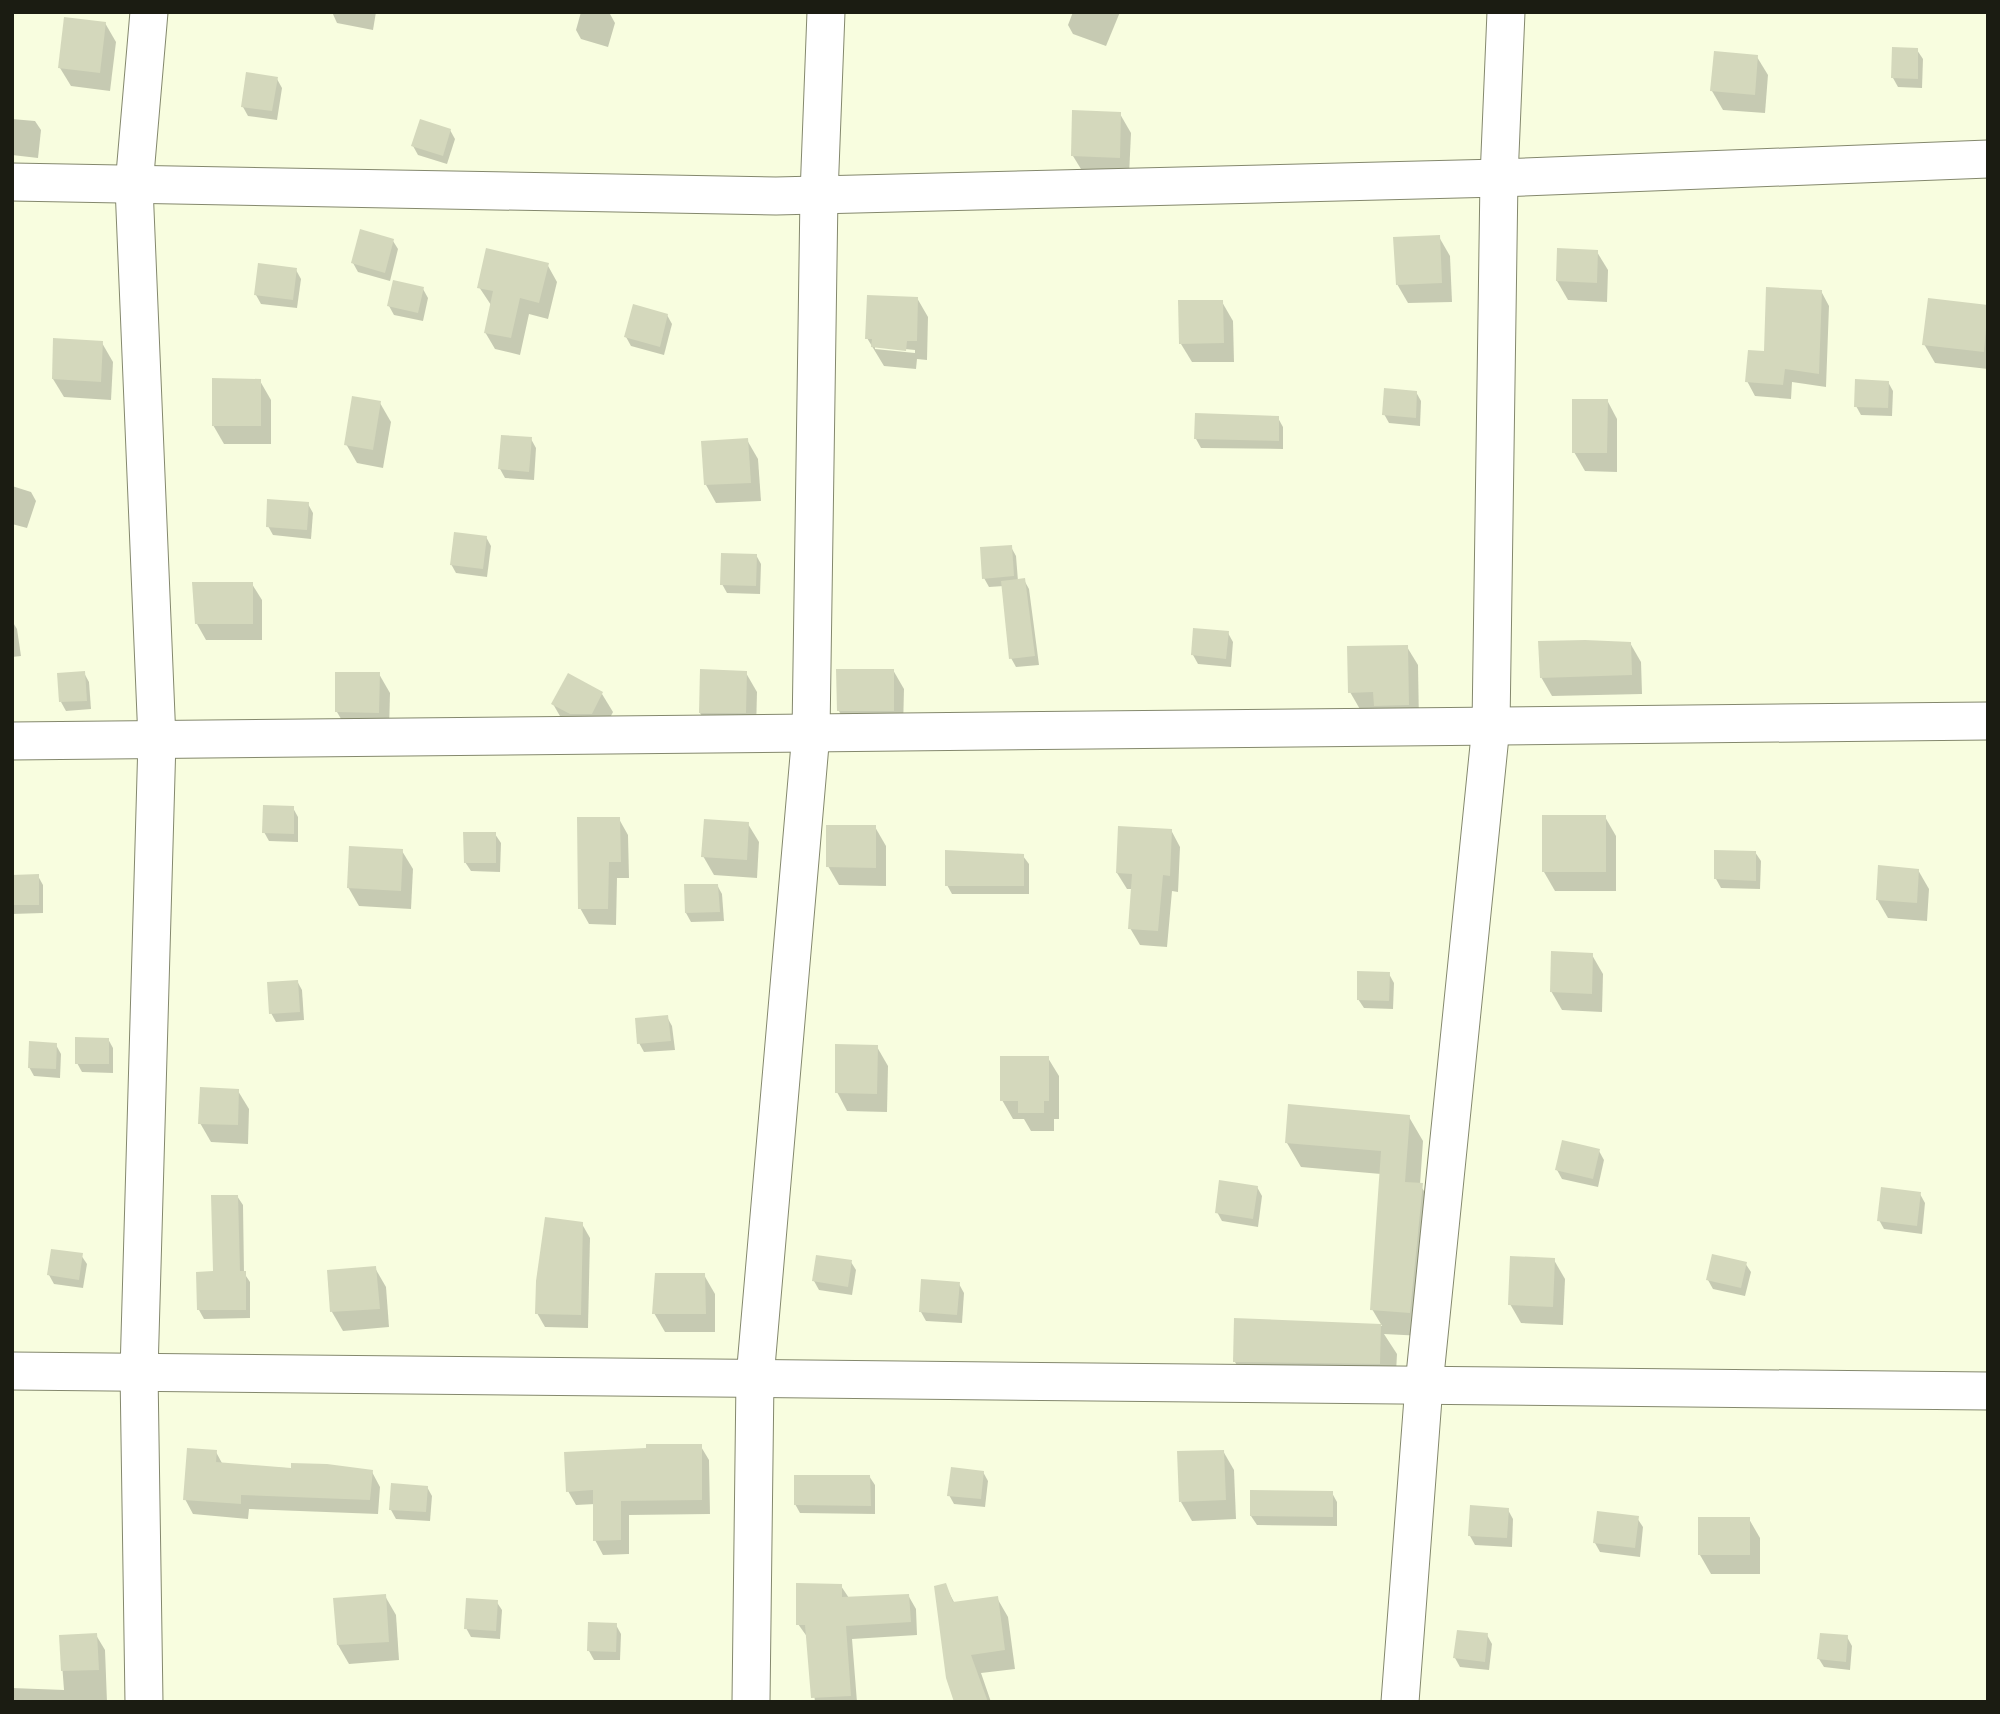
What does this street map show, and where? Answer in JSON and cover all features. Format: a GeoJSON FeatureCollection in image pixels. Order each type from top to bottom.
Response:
{"type":"FeatureCollection","features":[{"type":"Feature","properties":{"kind":"street"},"geometry":{"type":"LineString","coordinates":[[144,1702],[139,1372],[157,740],[134,186],[149,12]]}},
{"type":"Feature","properties":{"kind":"street"},"geometry":{"type":"LineString","coordinates":[[751,1702],[755,1378],[811,733],[819,195],[826,12]]}},
{"type":"Feature","properties":{"kind":"street"},"geometry":{"type":"LineString","coordinates":[[1400,1702],[1424,1385],[1491,726],[1499,178],[1506,12]]}},
{"type":"Feature","properties":{"kind":"street"},"geometry":{"type":"LineString","coordinates":[[12,182],[819,195],[1499,178],[1988,159]]}},
{"type":"Feature","properties":{"kind":"street"},"geometry":{"type":"LineString","coordinates":[[12,741],[1988,721]]}},
{"type":"Feature","properties":{"kind":"street"},"geometry":{"type":"LineString","coordinates":[[12,1371],[1988,1391]]}},
{"type":"Feature","properties":{"kind":"building"},"geometry":{"type":"Polygon","coordinates":[[[64,17],[106,22],[100,73],[58,68],[64,17]]]}},
{"type":"Feature","properties":{"kind":"building"},"geometry":{"type":"Polygon","coordinates":[[[1892,47],[1918,48],[1918,79],[1891,78],[1892,47]]]}},
{"type":"Feature","properties":{"kind":"building"},"geometry":{"type":"Polygon","coordinates":[[[1714,51],[1758,55],[1755,95],[1710,91],[1714,51]]]}},
{"type":"Feature","properties":{"kind":"building"},"geometry":{"type":"Polygon","coordinates":[[[246,72],[278,77],[272,111],[241,107],[246,72]]]}},
{"type":"Feature","properties":{"kind":"building"},"geometry":{"type":"Polygon","coordinates":[[[1072,110],[1121,112],[1120,158],[1071,156],[1072,110]]]}},
{"type":"Feature","properties":{"kind":"building"},"geometry":{"type":"Polygon","coordinates":[[[420,119],[451,129],[443,156],[411,146],[420,119]]]}},
{"type":"Feature","properties":{"kind":"building"},"geometry":{"type":"Polygon","coordinates":[[[360,229],[394,239],[385,273],[351,263],[360,229]]]}},
{"type":"Feature","properties":{"kind":"building"},"geometry":{"type":"Polygon","coordinates":[[[1440,235],[1442,283],[1396,285],[1393,237],[1440,235]]]}},
{"type":"Feature","properties":{"kind":"building"},"geometry":{"type":"Polygon","coordinates":[[[486,248],[549,263],[539,303],[520,298],[511,338],[484,333],[493,291],[477,288],[486,248]]]}},
{"type":"Feature","properties":{"kind":"building"},"geometry":{"type":"Polygon","coordinates":[[[1557,248],[1598,250],[1597,283],[1556,281],[1557,248]]]}},
{"type":"Feature","properties":{"kind":"building"},"geometry":{"type":"Polygon","coordinates":[[[258,263],[297,268],[293,300],[254,295],[258,263]]]}},
{"type":"Feature","properties":{"kind":"building"},"geometry":{"type":"Polygon","coordinates":[[[393,280],[424,287],[418,313],[387,306],[393,280]]]}},
{"type":"Feature","properties":{"kind":"building"},"geometry":{"type":"Polygon","coordinates":[[[1766,287],[1822,290],[1819,374],[1785,369],[1783,385],[1745,382],[1748,350],[1764,351],[1766,287]]]}},
{"type":"Feature","properties":{"kind":"building"},"geometry":{"type":"Polygon","coordinates":[[[867,295],[918,297],[917,341],[907,341],[906,351],[871,347],[872,339],[865,339],[867,295]]]}},
{"type":"Feature","properties":{"kind":"building"},"geometry":{"type":"Polygon","coordinates":[[[1928,298],[1988,305],[1984,352],[1922,345],[1928,298]]]}},
{"type":"Feature","properties":{"kind":"building"},"geometry":{"type":"Polygon","coordinates":[[[1178,300],[1223,300],[1224,343],[1179,344],[1178,300]]]}},
{"type":"Feature","properties":{"kind":"building"},"geometry":{"type":"Polygon","coordinates":[[[633,304],[668,314],[660,347],[624,337],[633,304]]]}},
{"type":"Feature","properties":{"kind":"building"},"geometry":{"type":"Polygon","coordinates":[[[53,338],[103,341],[101,382],[52,379],[53,338]]]}},
{"type":"Feature","properties":{"kind":"building"},"geometry":{"type":"Polygon","coordinates":[[[212,378],[261,379],[261,426],[212,426],[212,378]]]}},
{"type":"Feature","properties":{"kind":"building"},"geometry":{"type":"Polygon","coordinates":[[[1855,379],[1889,381],[1888,408],[1854,407],[1855,379]]]}},
{"type":"Feature","properties":{"kind":"building"},"geometry":{"type":"Polygon","coordinates":[[[1384,388],[1417,391],[1416,418],[1382,415],[1384,388]]]}},
{"type":"Feature","properties":{"kind":"building"},"geometry":{"type":"Polygon","coordinates":[[[352,396],[381,401],[373,450],[344,445],[352,396]]]}},
{"type":"Feature","properties":{"kind":"building"},"geometry":{"type":"Polygon","coordinates":[[[1572,399],[1608,399],[1607,453],[1572,453],[1572,399]]]}},
{"type":"Feature","properties":{"kind":"building"},"geometry":{"type":"Polygon","coordinates":[[[1195,413],[1279,416],[1279,441],[1194,439],[1195,413]]]}},
{"type":"Feature","properties":{"kind":"building"},"geometry":{"type":"Polygon","coordinates":[[[501,435],[532,437],[529,472],[498,469],[501,435]]]}},
{"type":"Feature","properties":{"kind":"building"},"geometry":{"type":"Polygon","coordinates":[[[748,438],[751,483],[704,485],[701,441],[748,438]]]}},
{"type":"Feature","properties":{"kind":"building"},"geometry":{"type":"Polygon","coordinates":[[[267,499],[309,502],[307,530],[266,527],[267,499]]]}},
{"type":"Feature","properties":{"kind":"building"},"geometry":{"type":"Polygon","coordinates":[[[454,532],[487,536],[483,569],[450,565],[454,532]]]}},
{"type":"Feature","properties":{"kind":"building"},"geometry":{"type":"Polygon","coordinates":[[[1012,545],[1014,576],[982,579],[980,547],[1012,545]]]}},
{"type":"Feature","properties":{"kind":"building"},"geometry":{"type":"Polygon","coordinates":[[[721,553],[757,554],[756,586],[720,585],[721,553]]]}},
{"type":"Feature","properties":{"kind":"building"},"geometry":{"type":"Polygon","coordinates":[[[1025,578],[1035,656],[1009,659],[1001,581],[1025,578]]]}},
{"type":"Feature","properties":{"kind":"building"},"geometry":{"type":"Polygon","coordinates":[[[192,582],[253,582],[253,624],[195,624],[192,582]]]}},
{"type":"Feature","properties":{"kind":"building"},"geometry":{"type":"Polygon","coordinates":[[[1193,628],[1229,631],[1226,659],[1191,655],[1193,628]]]}},
{"type":"Feature","properties":{"kind":"building"},"geometry":{"type":"Polygon","coordinates":[[[1538,641],[1631,642],[1632,675],[1540,678],[1538,641]]]}},
{"type":"Feature","properties":{"kind":"building"},"geometry":{"type":"Polygon","coordinates":[[[1408,645],[1409,705],[1374,706],[1373,692],[1348,693],[1347,646],[1408,645]]]}},
{"type":"Feature","properties":{"kind":"building"},"geometry":{"type":"Polygon","coordinates":[[[700,669],[747,671],[746,713],[699,713],[700,669]]]}},
{"type":"Feature","properties":{"kind":"building"},"geometry":{"type":"Polygon","coordinates":[[[836,669],[894,669],[894,711],[837,711],[836,669]]]}},
{"type":"Feature","properties":{"kind":"building"},"geometry":{"type":"Polygon","coordinates":[[[85,671],[87,701],[59,702],[57,673],[85,671]]]}},
{"type":"Feature","properties":{"kind":"building"},"geometry":{"type":"Polygon","coordinates":[[[335,672],[380,672],[379,713],[335,712],[335,672]]]}},
{"type":"Feature","properties":{"kind":"building"},"geometry":{"type":"Polygon","coordinates":[[[568,673],[603,692],[592,714],[570,714],[551,704],[568,673]]]}},
{"type":"Feature","properties":{"kind":"building"},"geometry":{"type":"Polygon","coordinates":[[[263,805],[294,806],[294,834],[262,833],[263,805]]]}},
{"type":"Feature","properties":{"kind":"building"},"geometry":{"type":"Polygon","coordinates":[[[1542,815],[1606,815],[1606,872],[1542,872],[1542,815]]]}},
{"type":"Feature","properties":{"kind":"building"},"geometry":{"type":"Polygon","coordinates":[[[577,817],[620,817],[621,862],[609,862],[608,909],[578,909],[577,817]]]}},
{"type":"Feature","properties":{"kind":"building"},"geometry":{"type":"Polygon","coordinates":[[[704,819],[749,822],[747,860],[701,857],[704,819]]]}},
{"type":"Feature","properties":{"kind":"building"},"geometry":{"type":"Polygon","coordinates":[[[826,825],[876,825],[876,868],[826,867],[826,825]]]}},
{"type":"Feature","properties":{"kind":"building"},"geometry":{"type":"Polygon","coordinates":[[[1118,826],[1172,829],[1170,876],[1163,875],[1158,931],[1128,929],[1132,874],[1116,873],[1118,826]]]}},
{"type":"Feature","properties":{"kind":"building"},"geometry":{"type":"Polygon","coordinates":[[[463,832],[496,832],[496,863],[464,863],[463,832]]]}},
{"type":"Feature","properties":{"kind":"building"},"geometry":{"type":"Polygon","coordinates":[[[349,846],[403,849],[401,891],[347,888],[349,846]]]}},
{"type":"Feature","properties":{"kind":"building"},"geometry":{"type":"Polygon","coordinates":[[[945,850],[1024,854],[1024,886],[945,886],[945,850]]]}},
{"type":"Feature","properties":{"kind":"building"},"geometry":{"type":"Polygon","coordinates":[[[1714,850],[1756,851],[1756,881],[1714,879],[1714,850]]]}},
{"type":"Feature","properties":{"kind":"building"},"geometry":{"type":"Polygon","coordinates":[[[1878,865],[1919,869],[1917,903],[1876,900],[1878,865]]]}},
{"type":"Feature","properties":{"kind":"building"},"geometry":{"type":"Polygon","coordinates":[[[39,874],[39,905],[12,905],[12,875],[39,874]]]}},
{"type":"Feature","properties":{"kind":"building"},"geometry":{"type":"Polygon","coordinates":[[[684,884],[718,884],[720,912],[685,913],[684,884]]]}},
{"type":"Feature","properties":{"kind":"building"},"geometry":{"type":"Polygon","coordinates":[[[1551,951],[1593,953],[1592,994],[1550,992],[1551,951]]]}},
{"type":"Feature","properties":{"kind":"building"},"geometry":{"type":"Polygon","coordinates":[[[1357,971],[1390,972],[1389,1001],[1357,1000],[1357,971]]]}},
{"type":"Feature","properties":{"kind":"building"},"geometry":{"type":"Polygon","coordinates":[[[298,980],[300,1012],[269,1014],[267,982],[298,980]]]}},
{"type":"Feature","properties":{"kind":"building"},"geometry":{"type":"Polygon","coordinates":[[[668,1015],[671,1041],[637,1044],[635,1018],[668,1015]]]}},
{"type":"Feature","properties":{"kind":"building"},"geometry":{"type":"Polygon","coordinates":[[[75,1037],[109,1038],[109,1064],[75,1064],[75,1037]]]}},
{"type":"Feature","properties":{"kind":"building"},"geometry":{"type":"Polygon","coordinates":[[[29,1041],[57,1043],[56,1069],[28,1068],[29,1041]]]}},
{"type":"Feature","properties":{"kind":"building"},"geometry":{"type":"Polygon","coordinates":[[[835,1044],[878,1045],[877,1094],[835,1093],[835,1044]]]}},
{"type":"Feature","properties":{"kind":"building"},"geometry":{"type":"Polygon","coordinates":[[[1000,1056],[1049,1056],[1049,1101],[1044,1101],[1044,1113],[1018,1113],[1018,1101],[1000,1101],[1000,1056]]]}},
{"type":"Feature","properties":{"kind":"building"},"geometry":{"type":"Polygon","coordinates":[[[200,1087],[239,1089],[238,1125],[198,1124],[200,1087]]]}},
{"type":"Feature","properties":{"kind":"building"},"geometry":{"type":"Polygon","coordinates":[[[1288,1104],[1410,1115],[1405,1182],[1423,1183],[1410,1313],[1370,1310],[1381,1151],[1285,1143],[1288,1104]]]}},
{"type":"Feature","properties":{"kind":"building"},"geometry":{"type":"Polygon","coordinates":[[[1562,1140],[1600,1149],[1593,1179],[1555,1170],[1562,1140]]]}},
{"type":"Feature","properties":{"kind":"building"},"geometry":{"type":"Polygon","coordinates":[[[1219,1180],[1258,1186],[1253,1219],[1215,1213],[1219,1180]]]}},
{"type":"Feature","properties":{"kind":"building"},"geometry":{"type":"Polygon","coordinates":[[[1881,1187],[1921,1192],[1917,1226],[1877,1221],[1881,1187]]]}},
{"type":"Feature","properties":{"kind":"building"},"geometry":{"type":"Polygon","coordinates":[[[211,1195],[238,1195],[240,1271],[246,1271],[246,1310],[197,1310],[196,1272],[213,1271],[211,1195]]]}},
{"type":"Feature","properties":{"kind":"building"},"geometry":{"type":"Polygon","coordinates":[[[545,1217],[583,1222],[581,1315],[535,1314],[536,1281],[545,1217]]]}},
{"type":"Feature","properties":{"kind":"building"},"geometry":{"type":"Polygon","coordinates":[[[51,1249],[83,1253],[79,1280],[47,1275],[51,1249]]]}},
{"type":"Feature","properties":{"kind":"building"},"geometry":{"type":"Polygon","coordinates":[[[1712,1254],[1747,1262],[1741,1288],[1706,1280],[1712,1254]]]}},
{"type":"Feature","properties":{"kind":"building"},"geometry":{"type":"Polygon","coordinates":[[[816,1255],[852,1260],[848,1287],[812,1281],[816,1255]]]}},
{"type":"Feature","properties":{"kind":"building"},"geometry":{"type":"Polygon","coordinates":[[[1510,1256],[1555,1258],[1553,1307],[1508,1305],[1510,1256]]]}},
{"type":"Feature","properties":{"kind":"building"},"geometry":{"type":"Polygon","coordinates":[[[376,1266],[380,1309],[330,1312],[327,1270],[376,1266]]]}},
{"type":"Feature","properties":{"kind":"building"},"geometry":{"type":"Polygon","coordinates":[[[655,1273],[705,1273],[706,1314],[652,1314],[655,1273]]]}},
{"type":"Feature","properties":{"kind":"building"},"geometry":{"type":"Polygon","coordinates":[[[921,1279],[960,1282],[957,1315],[919,1312],[921,1279]]]}},
{"type":"Feature","properties":{"kind":"building"},"geometry":{"type":"Polygon","coordinates":[[[1234,1318],[1381,1324],[1380,1364],[1233,1362],[1234,1318]]]}},
{"type":"Feature","properties":{"kind":"building"},"geometry":{"type":"Polygon","coordinates":[[[646,1444],[702,1444],[702,1500],[621,1501],[621,1540],[593,1541],[593,1490],[566,1492],[564,1452],[646,1448],[646,1444]]]}},
{"type":"Feature","properties":{"kind":"building"},"geometry":{"type":"Polygon","coordinates":[[[187,1448],[217,1450],[216,1462],[291,1468],[291,1463],[327,1464],[373,1470],[370,1500],[241,1495],[241,1504],[183,1500],[187,1448]]]}},
{"type":"Feature","properties":{"kind":"building"},"geometry":{"type":"Polygon","coordinates":[[[1224,1450],[1226,1500],[1179,1502],[1177,1451],[1224,1450]]]}},
{"type":"Feature","properties":{"kind":"building"},"geometry":{"type":"Polygon","coordinates":[[[951,1467],[984,1471],[981,1499],[947,1496],[951,1467]]]}},
{"type":"Feature","properties":{"kind":"building"},"geometry":{"type":"Polygon","coordinates":[[[794,1475],[870,1475],[871,1506],[794,1505],[794,1475]]]}},
{"type":"Feature","properties":{"kind":"building"},"geometry":{"type":"Polygon","coordinates":[[[391,1483],[428,1486],[426,1512],[389,1510],[391,1483]]]}},
{"type":"Feature","properties":{"kind":"building"},"geometry":{"type":"Polygon","coordinates":[[[1250,1490],[1333,1491],[1333,1517],[1250,1516],[1250,1490]]]}},
{"type":"Feature","properties":{"kind":"building"},"geometry":{"type":"Polygon","coordinates":[[[1470,1505],[1509,1508],[1507,1538],[1468,1536],[1470,1505]]]}},
{"type":"Feature","properties":{"kind":"building"},"geometry":{"type":"Polygon","coordinates":[[[1597,1511],[1639,1516],[1635,1548],[1593,1543],[1597,1511]]]}},
{"type":"Feature","properties":{"kind":"building"},"geometry":{"type":"Polygon","coordinates":[[[1698,1517],[1750,1517],[1750,1555],[1698,1555],[1698,1517]]]}},
{"type":"Feature","properties":{"kind":"building"},"geometry":{"type":"Polygon","coordinates":[[[796,1583],[842,1584],[842,1597],[909,1594],[911,1622],[846,1626],[851,1696],[811,1698],[805,1625],[796,1625],[796,1583]]]}},
{"type":"Feature","properties":{"kind":"building"},"geometry":{"type":"Polygon","coordinates":[[[946,1583],[953,1602],[998,1596],[1005,1650],[971,1655],[988,1702],[954,1702],[946,1678],[934,1586],[946,1583]]]}},
{"type":"Feature","properties":{"kind":"building"},"geometry":{"type":"Polygon","coordinates":[[[386,1594],[389,1642],[337,1645],[333,1598],[386,1594]]]}},
{"type":"Feature","properties":{"kind":"building"},"geometry":{"type":"Polygon","coordinates":[[[466,1598],[498,1600],[496,1631],[464,1629],[466,1598]]]}},
{"type":"Feature","properties":{"kind":"building"},"geometry":{"type":"Polygon","coordinates":[[[588,1622],[617,1623],[616,1652],[587,1651],[588,1622]]]}},
{"type":"Feature","properties":{"kind":"building"},"geometry":{"type":"Polygon","coordinates":[[[1457,1630],[1488,1633],[1485,1662],[1453,1658],[1457,1630]]]}},
{"type":"Feature","properties":{"kind":"building"},"geometry":{"type":"Polygon","coordinates":[[[97,1633],[99,1670],[61,1671],[59,1635],[97,1633]]]}},
{"type":"Feature","properties":{"kind":"building"},"geometry":{"type":"Polygon","coordinates":[[[1820,1633],[1848,1635],[1846,1662],[1817,1659],[1820,1633]]]}}]}
